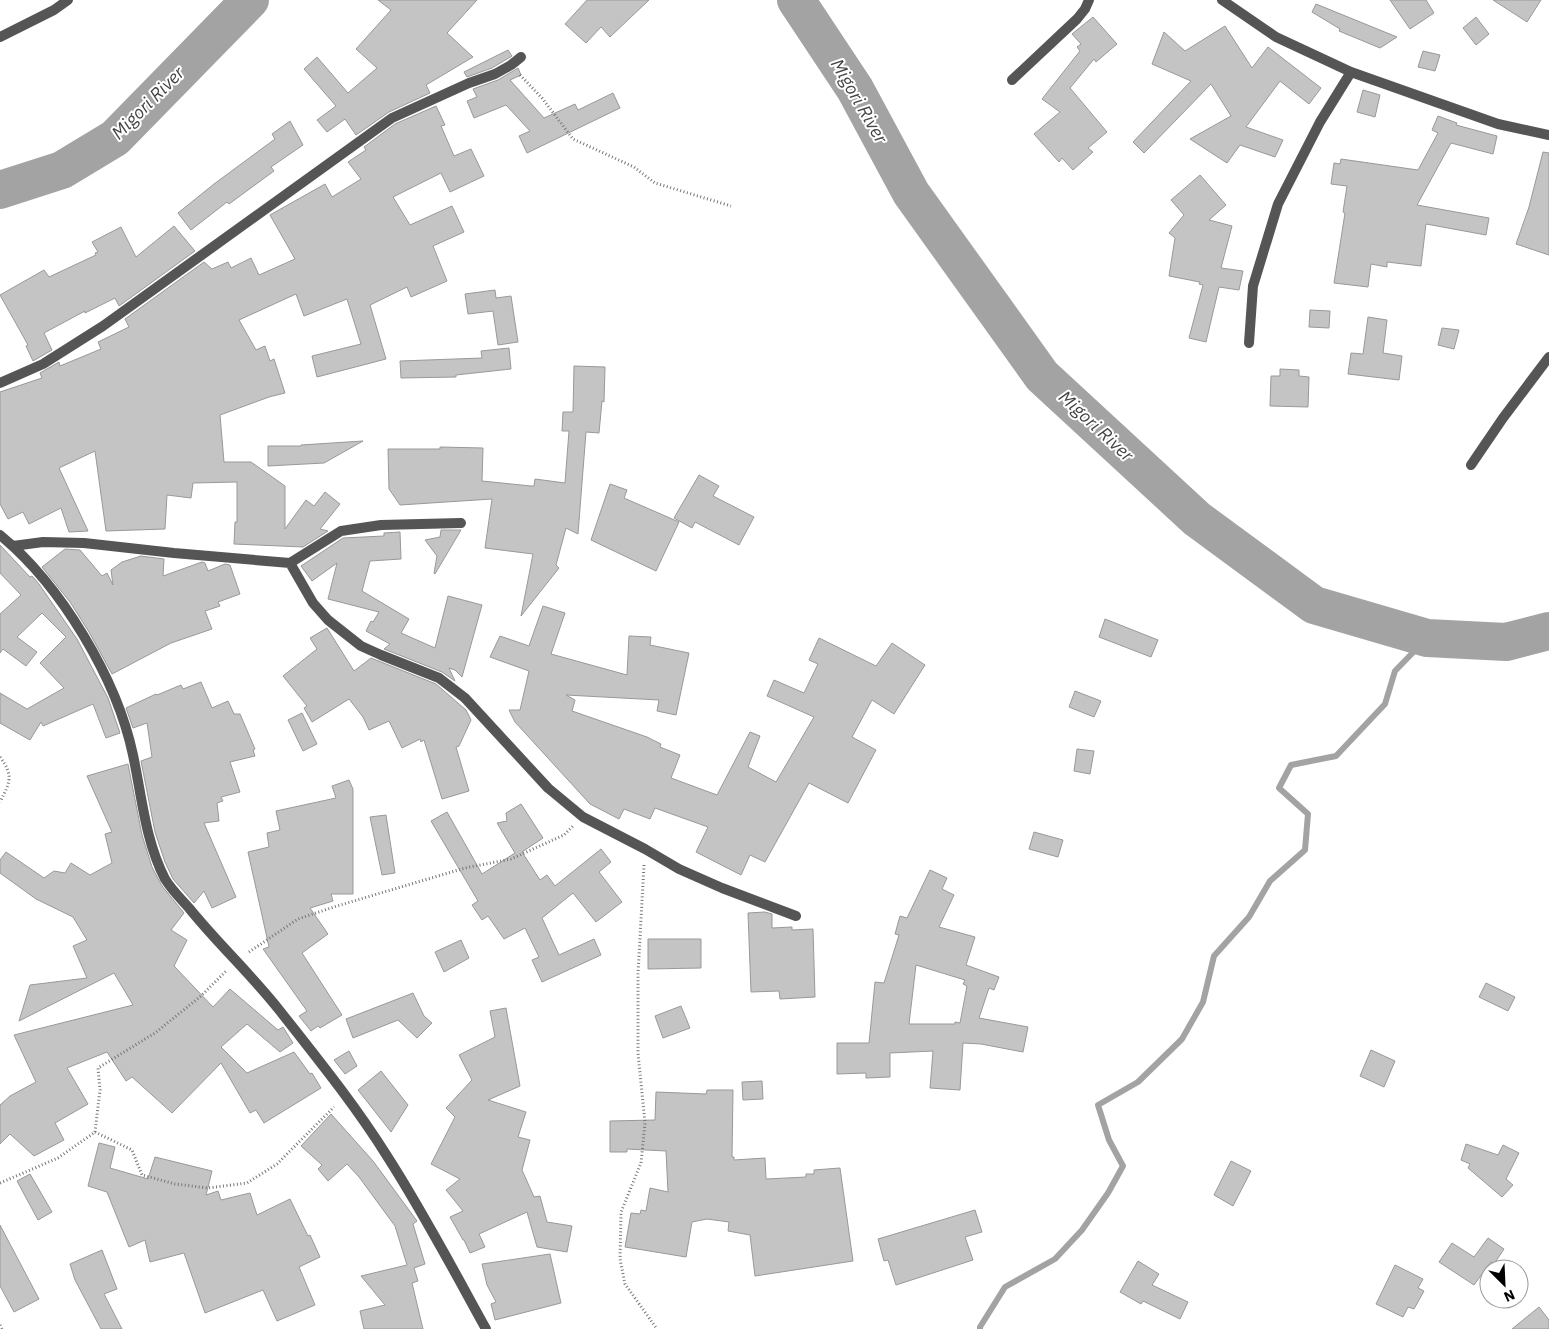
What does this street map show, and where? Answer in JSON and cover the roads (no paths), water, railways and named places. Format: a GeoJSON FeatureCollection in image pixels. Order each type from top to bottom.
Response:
{"type":"FeatureCollection","features":[{"type":"Feature","properties":{"kind":"street"},"geometry":{"type":"LineString","coordinates":[[0,37],[54,10],[68,0]]}},
{"type":"Feature","properties":{"kind":"street"},"geometry":{"type":"LineString","coordinates":[[1012,80],[1077,19],[1089,0]]}},
{"type":"Feature","properties":{"kind":"street"},"geometry":{"type":"LineString","coordinates":[[1222,0],[1276,37],[1351,72],[1498,124],[1549,135]]}},
{"type":"Feature","properties":{"kind":"street"},"geometry":{"type":"LineString","coordinates":[[0,383],[42,364],[103,326],[392,118],[469,83],[495,74],[521,57]]}},
{"type":"Feature","properties":{"kind":"street"},"geometry":{"type":"LineString","coordinates":[[1248,343],[1253,286],[1278,204],[1320,122],[1351,72]]}},
{"type":"Feature","properties":{"kind":"street"},"geometry":{"type":"LineString","coordinates":[[1471,465],[1549,357]]}},
{"type":"Feature","properties":{"kind":"street"},"geometry":{"type":"LineString","coordinates":[[13,546],[43,542],[84,542],[174,553],[290,563],[340,531],[381,525],[461,523]]}},
{"type":"Feature","properties":{"kind":"street"},"geometry":{"type":"LineString","coordinates":[[0,536],[13,546],[49,587],[79,629],[96,658],[122,719],[133,754],[146,828],[166,880],[212,936],[278,1008],[346,1095],[410,1193],[486,1329]]}},
{"type":"Feature","properties":{"kind":"street"},"geometry":{"type":"LineString","coordinates":[[290,563],[313,603],[328,620],[361,646],[439,678],[465,698],[548,788],[583,817],[679,869],[722,888],[796,916]]}},
{"type":"Feature","properties":{"kind":"waterway","name":"Migori River"},"geometry":{"type":"LineString","coordinates":[[0,190],[62,170],[115,138],[250,0]]}},
{"type":"Feature","properties":{"kind":"waterway","name":"Migori River"},"geometry":{"type":"LineString","coordinates":[[796,0],[855,89],[911,193],[1042,376],[1197,519],[1314,605],[1427,638],[1506,642],[1549,631]]}},
{"type":"Feature","properties":{"kind":"waterway"},"geometry":{"type":"LineString","coordinates":[[980,1329],[1005,1287],[1055,1259],[1082,1230],[1108,1193],[1123,1166],[1109,1140],[1098,1105],[1138,1082],[1182,1039],[1203,1002],[1214,956],[1249,917],[1270,881],[1305,850],[1308,814],[1279,788],[1291,765],[1336,756],[1385,704],[1395,671],[1427,638]]}}]}
